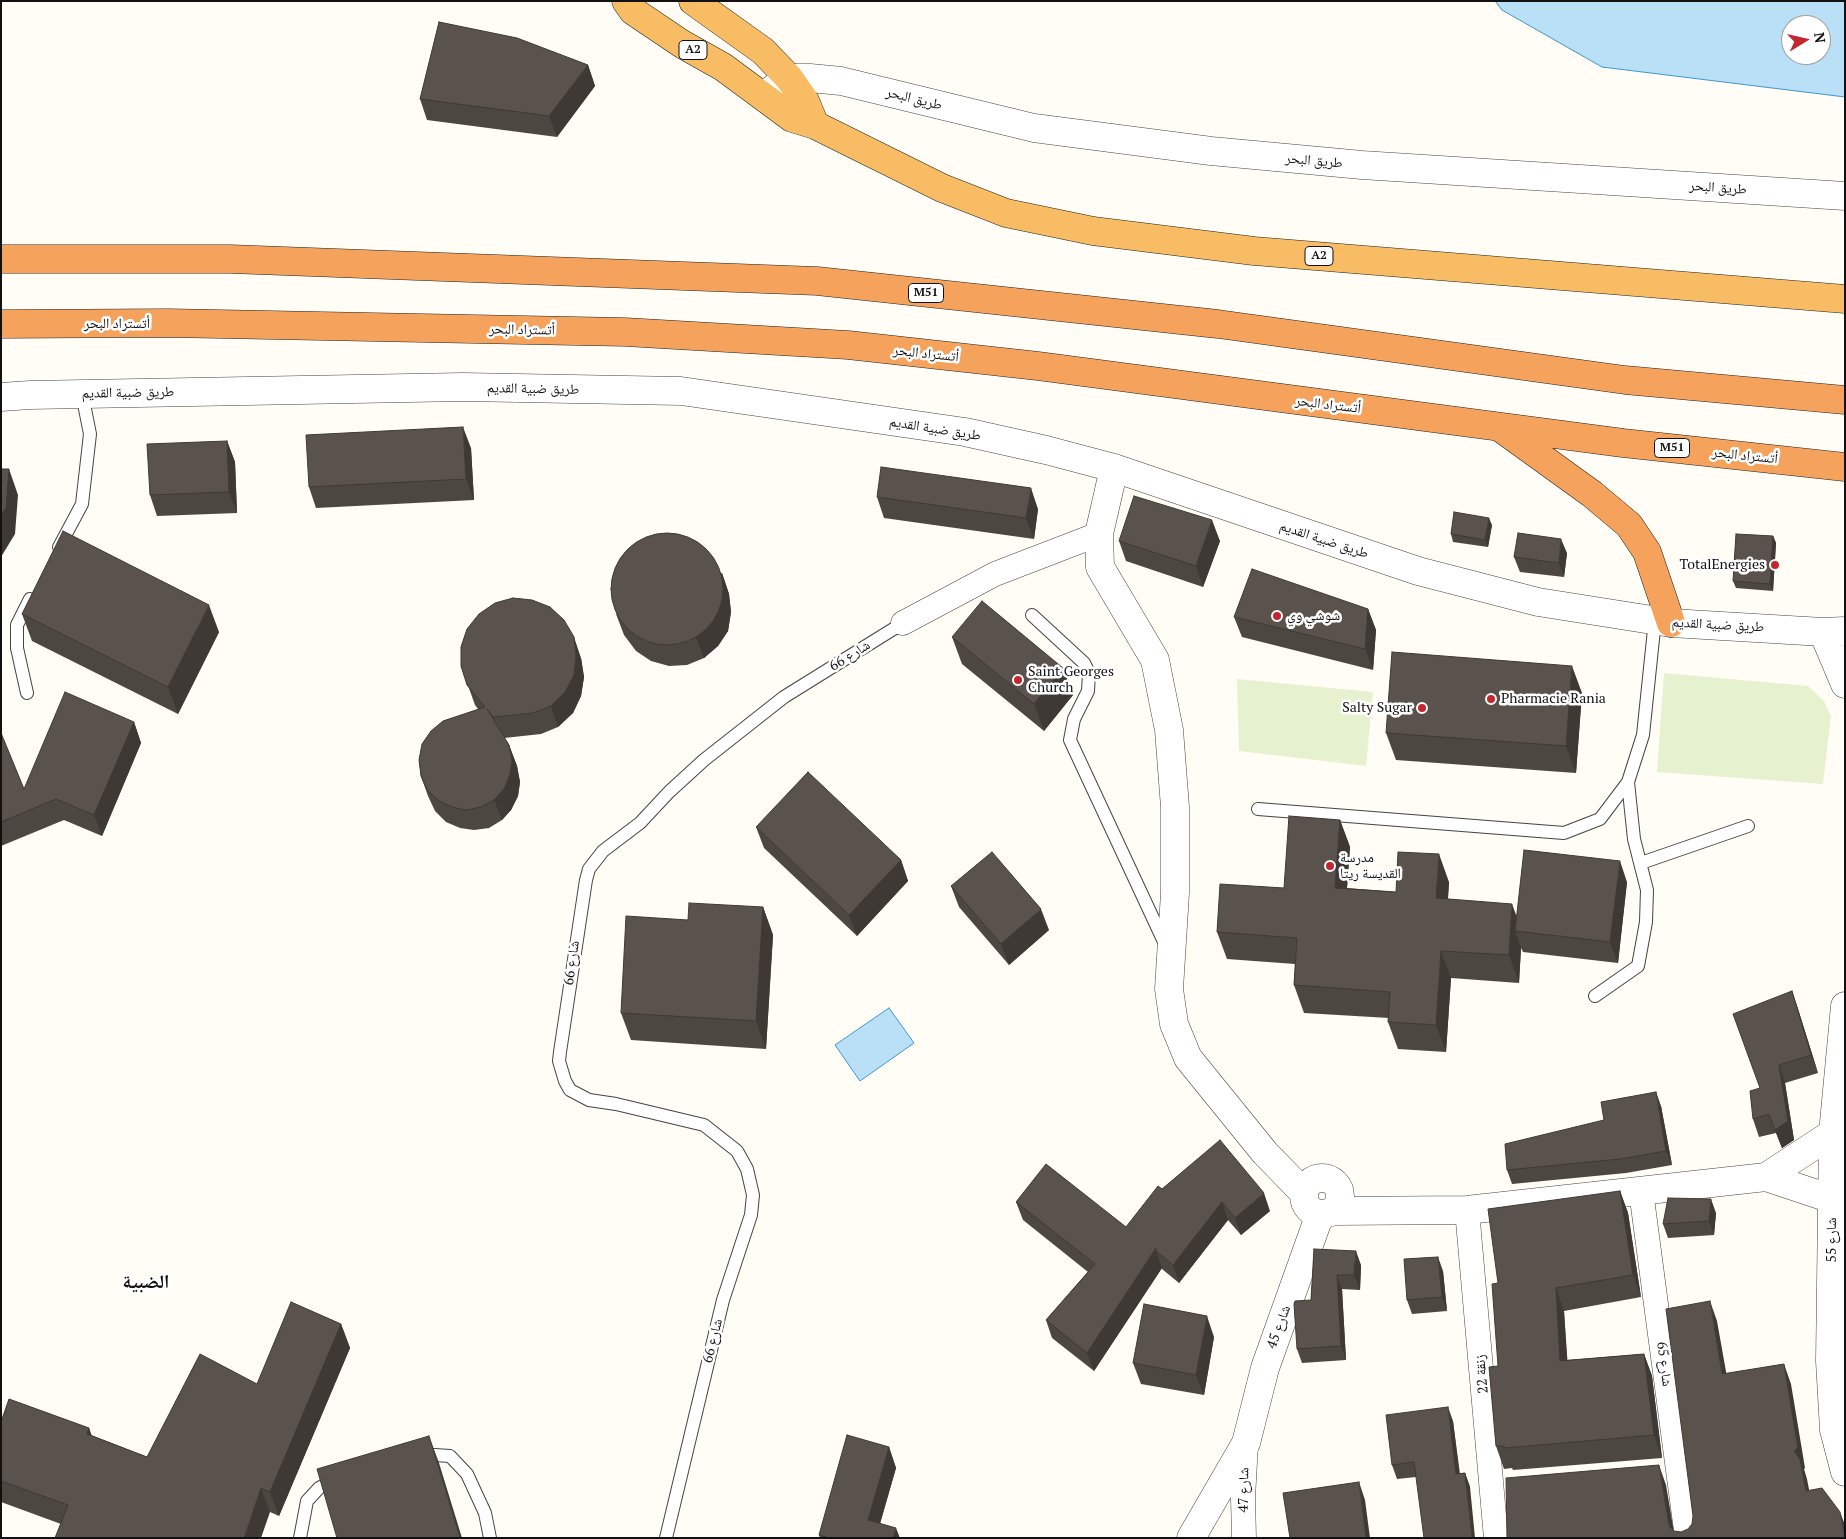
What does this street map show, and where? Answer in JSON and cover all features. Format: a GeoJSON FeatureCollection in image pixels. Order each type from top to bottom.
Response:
{"type":"FeatureCollection","features":[{"type":"Feature","properties":{"kind":"highway","name":"A2"},"geometry":{"type":"LineString","coordinates":[[626,1],[633,11],[682,44],[723,67],[764,95],[792,118],[815,125],[942,188],[997,210],[1093,230],[1254,251],[1845,299]]}},
{"type":"Feature","properties":{"kind":"highway"},"geometry":{"type":"LineString","coordinates":[[682,44],[696,3],[762,51],[789,78],[805,101],[815,125]]}},
{"type":"Feature","properties":{"kind":"highway","name":"M51"},"geometry":{"type":"LineString","coordinates":[[1,259],[230,259],[817,281],[1218,324],[1625,380],[1845,400]]}},
{"type":"Feature","properties":{"kind":"highway","name":"أتستراد البحر"},"geometry":{"type":"LineString","coordinates":[[1,324],[168,323],[626,332],[848,345],[1038,366],[1499,427],[1845,467]]}},
{"type":"Feature","properties":{"kind":"highway"},"geometry":{"type":"LineString","coordinates":[[1499,427],[1592,494],[1629,525],[1648,552],[1663,622]]}},
{"type":"Feature","properties":{"kind":"street"},"geometry":{"type":"LineString","coordinates":[[764,95],[789,78]]}},
{"type":"Feature","properties":{"kind":"street","name":"طريق البحر"},"geometry":{"type":"LineString","coordinates":[[789,78],[841,82],[1034,128],[1211,151],[1362,166],[1845,196]]}},
{"type":"Feature","properties":{"kind":"street","name":"طريق ضبية القديم"},"geometry":{"type":"LineString","coordinates":[[1,397],[463,387],[680,392],[965,432],[1046,450],[1114,468],[1418,571],[1538,602],[1663,622],[1834,631]]}},
{"type":"Feature","properties":{"kind":"street"},"geometry":{"type":"LineString","coordinates":[[1114,468],[1099,534],[1100,567],[1155,660],[1169,730],[1175,807],[1175,893],[1169,989],[1174,1024],[1188,1058],[1265,1153],[1322,1197],[1428,1212],[1467,1210],[1766,1177],[1832,1199]]}},
{"type":"Feature","properties":{"kind":"street","name":"شارع 66"},"geometry":{"type":"LineString","coordinates":[[904,623],[995,574],[1099,534]]}},
{"type":"Feature","properties":{"kind":"street"},"geometry":{"type":"LineString","coordinates":[[1834,631],[1845,684]]}},
{"type":"Feature","properties":{"kind":"street","name":"شارع 55"},"geometry":{"type":"LineString","coordinates":[[1844,1469],[1834,1430],[1830,1361],[1838,1240],[1832,1199],[1833,1133],[1845,1006]]}},
{"type":"Feature","properties":{"kind":"street"},"geometry":{"type":"LineString","coordinates":[[1766,1177],[1833,1133]]}},
{"type":"Feature","properties":{"kind":"street","name":"شارع 65"},"geometry":{"type":"LineString","coordinates":[[1641,1190],[1668,1470],[1686,1538]]}},
{"type":"Feature","properties":{"kind":"street","name":"شارع 45"},"geometry":{"type":"LineString","coordinates":[[1191,1538],[1246,1443],[1265,1368],[1322,1197]]}},
{"type":"Feature","properties":{"kind":"street","name":"زنقة 22"},"geometry":{"type":"LineString","coordinates":[[1467,1210],[1502,1485],[1496,1538]]}},
{"type":"Feature","properties":{"kind":"street","name":"شارع 47"},"geometry":{"type":"LineString","coordinates":[[1244,1538],[1243,1498],[1246,1443]]}},
{"type":"Feature","properties":{"kind":"lane"},"geometry":{"type":"LineString","coordinates":[[52,559],[82,504],[90,434],[82,394]]}},
{"type":"Feature","properties":{"kind":"lane"},"geometry":{"type":"LineString","coordinates":[[27,693],[17,648],[16,625],[34,591]]}},
{"type":"Feature","properties":{"kind":"lane"},"geometry":{"type":"LineString","coordinates":[[1032,615],[1084,663],[1089,673],[1088,691],[1074,719],[1070,740],[1144,895],[1171,958]]}},
{"type":"Feature","properties":{"kind":"lane"},"geometry":{"type":"LineString","coordinates":[[1258,809],[1564,833],[1600,819],[1628,782],[1643,735],[1663,622]]}},
{"type":"Feature","properties":{"kind":"lane","name":"شارع 66"},"geometry":{"type":"LineString","coordinates":[[666,1538],[723,1300],[752,1215],[753,1195],[746,1169],[737,1151],[704,1125],[616,1104],[589,1100],[570,1090],[564,1081],[561,1073],[560,1052],[586,880],[589,869],[602,851],[640,823],[668,792],[704,760],[784,697],[904,623]]}},
{"type":"Feature","properties":{"kind":"lane"},"geometry":{"type":"LineString","coordinates":[[1596,996],[1638,966],[1646,922],[1647,890],[1634,839],[1628,782]]}},
{"type":"Feature","properties":{"kind":"lane"},"geometry":{"type":"LineString","coordinates":[[1641,863],[1748,826]]}},
{"type":"Feature","properties":{"kind":"lane"},"geometry":{"type":"LineString","coordinates":[[404,1456],[424,1453],[450,1456],[467,1474],[485,1513],[490,1538]]}},
{"type":"Feature","properties":{"kind":"lane"},"geometry":{"type":"LineString","coordinates":[[300,1538],[306,1501],[319,1488],[351,1472]]}},
{"type":"Feature","properties":{"kind":"green space"},"geometry":{"type":"Polygon","coordinates":[[[1664,673],[1808,686],[1824,701],[1831,716],[1823,784],[1657,772],[1664,673]]]}},
{"type":"Feature","properties":{"kind":"green space"},"geometry":{"type":"Polygon","coordinates":[[[1237,679],[1373,692],[1366,766],[1239,751],[1237,679]]]}},
{"type":"Feature","properties":{"kind":"water"},"geometry":{"type":"Polygon","coordinates":[[[1495,1],[1845,1],[1845,97],[1602,67],[1502,10],[1495,1]]]}},
{"type":"Feature","properties":{"kind":"water"},"geometry":{"type":"Polygon","coordinates":[[[889,1008],[914,1043],[860,1081],[835,1045],[889,1008]]]}},
{"type":"Feature","properties":{"kind":"building"},"geometry":{"type":"Polygon","coordinates":[[[439,22],[517,38],[588,65],[549,116],[420,99],[439,22]]]}},
{"type":"Feature","properties":{"kind":"building"},"geometry":{"type":"Polygon","coordinates":[[[463,427],[466,479],[309,487],[306,435],[463,427]]]}},
{"type":"Feature","properties":{"kind":"building"},"geometry":{"type":"Polygon","coordinates":[[[227,441],[229,492],[150,495],[147,444],[227,441]]]}},
{"type":"Feature","properties":{"kind":"building"},"geometry":{"type":"Polygon","coordinates":[[[881,467],[1031,488],[1026,518],[877,497],[881,467]]]}},
{"type":"Feature","properties":{"kind":"building"},"geometry":{"type":"Polygon","coordinates":[[[1,469],[9,469],[6,508],[1,515],[1,469]]]}},
{"type":"Feature","properties":{"kind":"building"},"geometry":{"type":"Polygon","coordinates":[[[1134,496],[1212,520],[1196,566],[1119,541],[1134,496]]]}},
{"type":"Feature","properties":{"kind":"building"},"geometry":{"type":"Polygon","coordinates":[[[1454,512],[1489,518],[1485,540],[1451,534],[1454,512]]]}},
{"type":"Feature","properties":{"kind":"building"},"geometry":{"type":"Polygon","coordinates":[[[63,531],[209,605],[168,687],[22,614],[63,531]]]}},
{"type":"Feature","properties":{"kind":"building"},"geometry":{"type":"Polygon","coordinates":[[[667,533],[689,537],[707,549],[719,567],[723,589],[719,611],[707,629],[689,641],[667,645],[645,641],[627,629],[615,611],[611,589],[615,567],[627,549],[645,537],[667,533]]]}},
{"type":"Feature","properties":{"kind":"building"},"geometry":{"type":"Polygon","coordinates":[[[1518,533],[1561,539],[1559,563],[1514,557],[1518,533]]]}},
{"type":"Feature","properties":{"kind":"building"},"geometry":{"type":"Polygon","coordinates":[[[1736,534],[1773,536],[1770,584],[1733,581],[1736,534]]]}},
{"type":"Feature","properties":{"kind":"building"},"geometry":{"type":"Polygon","coordinates":[[[1252,569],[1368,609],[1365,649],[1234,617],[1252,569]]]}},
{"type":"Feature","properties":{"kind":"building"},"geometry":{"type":"Polygon","coordinates":[[[513,598],[532,600],[550,607],[564,620],[574,637],[576,656],[574,675],[565,692],[551,706],[533,713],[493,717],[487,709],[509,745],[512,761],[510,775],[504,789],[494,800],[481,807],[466,810],[452,807],[439,801],[427,790],[421,776],[419,760],[422,744],[431,731],[443,721],[485,707],[467,685],[461,666],[461,647],[467,629],[479,614],[495,603],[513,598]]]}},
{"type":"Feature","properties":{"kind":"building"},"geometry":{"type":"Polygon","coordinates":[[[982,601],[1063,668],[1034,704],[952,637],[982,601]]]}},
{"type":"Feature","properties":{"kind":"building"},"geometry":{"type":"Polygon","coordinates":[[[1392,652],[1572,666],[1566,746],[1386,733],[1392,652]]]}},
{"type":"Feature","properties":{"kind":"building"},"geometry":{"type":"Polygon","coordinates":[[[65,692],[134,722],[94,815],[56,799],[1,822],[1,733],[24,789],[65,692]]]}},
{"type":"Feature","properties":{"kind":"building"},"geometry":{"type":"Polygon","coordinates":[[[808,772],[901,860],[849,915],[756,827],[808,772]]]}},
{"type":"Feature","properties":{"kind":"building"},"geometry":{"type":"Polygon","coordinates":[[[1289,816],[1340,820],[1335,888],[1396,892],[1398,852],[1439,854],[1436,898],[1512,904],[1509,955],[1441,951],[1436,1025],[1388,1022],[1390,992],[1294,985],[1297,938],[1217,932],[1220,884],[1284,888],[1289,816]]]}},
{"type":"Feature","properties":{"kind":"building"},"geometry":{"type":"Polygon","coordinates":[[[1524,850],[1620,861],[1610,942],[1515,931],[1524,850]]]}},
{"type":"Feature","properties":{"kind":"building"},"geometry":{"type":"Polygon","coordinates":[[[992,852],[1041,909],[1001,944],[951,886],[992,852]]]}},
{"type":"Feature","properties":{"kind":"building"},"geometry":{"type":"Polygon","coordinates":[[[689,903],[763,907],[756,1021],[621,1013],[626,916],[688,920],[689,903]]]}},
{"type":"Feature","properties":{"kind":"building"},"geometry":{"type":"Polygon","coordinates":[[[1792,991],[1811,1055],[1779,1065],[1788,1121],[1775,1130],[1769,1114],[1753,1119],[1750,1091],[1760,1088],[1733,1014],[1792,991]]]}},
{"type":"Feature","properties":{"kind":"building"},"geometry":{"type":"Polygon","coordinates":[[[1656,1092],[1666,1151],[1620,1159],[1507,1170],[1505,1144],[1604,1120],[1601,1102],[1656,1092]]]}},
{"type":"Feature","properties":{"kind":"building"},"geometry":{"type":"Polygon","coordinates":[[[1220,1140],[1264,1193],[1235,1218],[1222,1202],[1173,1265],[1156,1251],[1156,1248],[1087,1353],[1046,1320],[1095,1264],[1016,1202],[1046,1164],[1126,1227],[1158,1186],[1162,1189],[1220,1140]]]}},
{"type":"Feature","properties":{"kind":"building"},"geometry":{"type":"Polygon","coordinates":[[[1620,1191],[1633,1275],[1556,1288],[1560,1361],[1644,1354],[1654,1435],[1505,1448],[1504,1446],[1496,1446],[1489,1367],[1498,1366],[1492,1284],[1498,1283],[1488,1209],[1620,1191]]]}},
{"type":"Feature","properties":{"kind":"building"},"geometry":{"type":"Polygon","coordinates":[[[1668,1198],[1711,1199],[1709,1221],[1663,1224],[1668,1198]]]}},
{"type":"Feature","properties":{"kind":"building"},"geometry":{"type":"Polygon","coordinates":[[[1314,1249],[1356,1251],[1354,1275],[1337,1275],[1341,1346],[1297,1349],[1294,1304],[1295,1301],[1311,1300],[1314,1249]]]}},
{"type":"Feature","properties":{"kind":"building"},"geometry":{"type":"Polygon","coordinates":[[[1438,1257],[1442,1297],[1407,1300],[1404,1259],[1438,1257]]]}},
{"type":"Feature","properties":{"kind":"building"},"geometry":{"type":"Polygon","coordinates":[[[1710,1301],[1722,1374],[1784,1364],[1798,1448],[1794,1451],[1800,1459],[1806,1491],[1822,1488],[1840,1512],[1845,1538],[1507,1538],[1506,1478],[1659,1465],[1669,1526],[1674,1531],[1681,1532],[1688,1529],[1692,1524],[1693,1516],[1666,1309],[1710,1301]]]}},
{"type":"Feature","properties":{"kind":"building"},"geometry":{"type":"Polygon","coordinates":[[[291,1302],[341,1324],[270,1492],[261,1488],[244,1538],[55,1538],[68,1505],[1,1481],[1,1422],[9,1399],[89,1428],[87,1434],[147,1457],[200,1354],[257,1384],[291,1302]]]}},
{"type":"Feature","properties":{"kind":"building"},"geometry":{"type":"Polygon","coordinates":[[[1144,1304],[1207,1316],[1196,1375],[1133,1363],[1144,1304]]]}},
{"type":"Feature","properties":{"kind":"building"},"geometry":{"type":"Polygon","coordinates":[[[1448,1407],[1456,1474],[1465,1473],[1472,1538],[1424,1538],[1414,1462],[1392,1465],[1386,1415],[1448,1407]]]}},
{"type":"Feature","properties":{"kind":"building"},"geometry":{"type":"Polygon","coordinates":[[[847,1435],[889,1447],[868,1520],[896,1528],[893,1538],[829,1538],[819,1535],[847,1435]]]}},
{"type":"Feature","properties":{"kind":"building"},"geometry":{"type":"Polygon","coordinates":[[[429,1436],[460,1538],[337,1538],[317,1469],[429,1436]]]}},
{"type":"Feature","properties":{"kind":"building"},"geometry":{"type":"Polygon","coordinates":[[[1359,1482],[1366,1538],[1290,1538],[1283,1493],[1359,1482]]]}},
{"type":"Feature","properties":{"kind":"place","name":"TotalEnergies"},"geometry":{"type":"Point","coordinates":[1775,565]}},
{"type":"Feature","properties":{"kind":"place","name":"شوشي وي"},"geometry":{"type":"Point","coordinates":[1277,616]}},
{"type":"Feature","properties":{"kind":"place","name":"Saint Georges Church"},"geometry":{"type":"Point","coordinates":[1018,680]}},
{"type":"Feature","properties":{"kind":"place","name":"Pharmacie Rania"},"geometry":{"type":"Point","coordinates":[1491,699]}},
{"type":"Feature","properties":{"kind":"place","name":"Salty Sugar"},"geometry":{"type":"Point","coordinates":[1422,708]}},
{"type":"Feature","properties":{"kind":"place","name":"مدرسة القديسة ريتا"},"geometry":{"type":"Point","coordinates":[1330,866]}},
{"type":"Feature","properties":{"kind":"district","name":"الضبية"},"geometry":{"type":"Point","coordinates":[146,1283]}}]}
